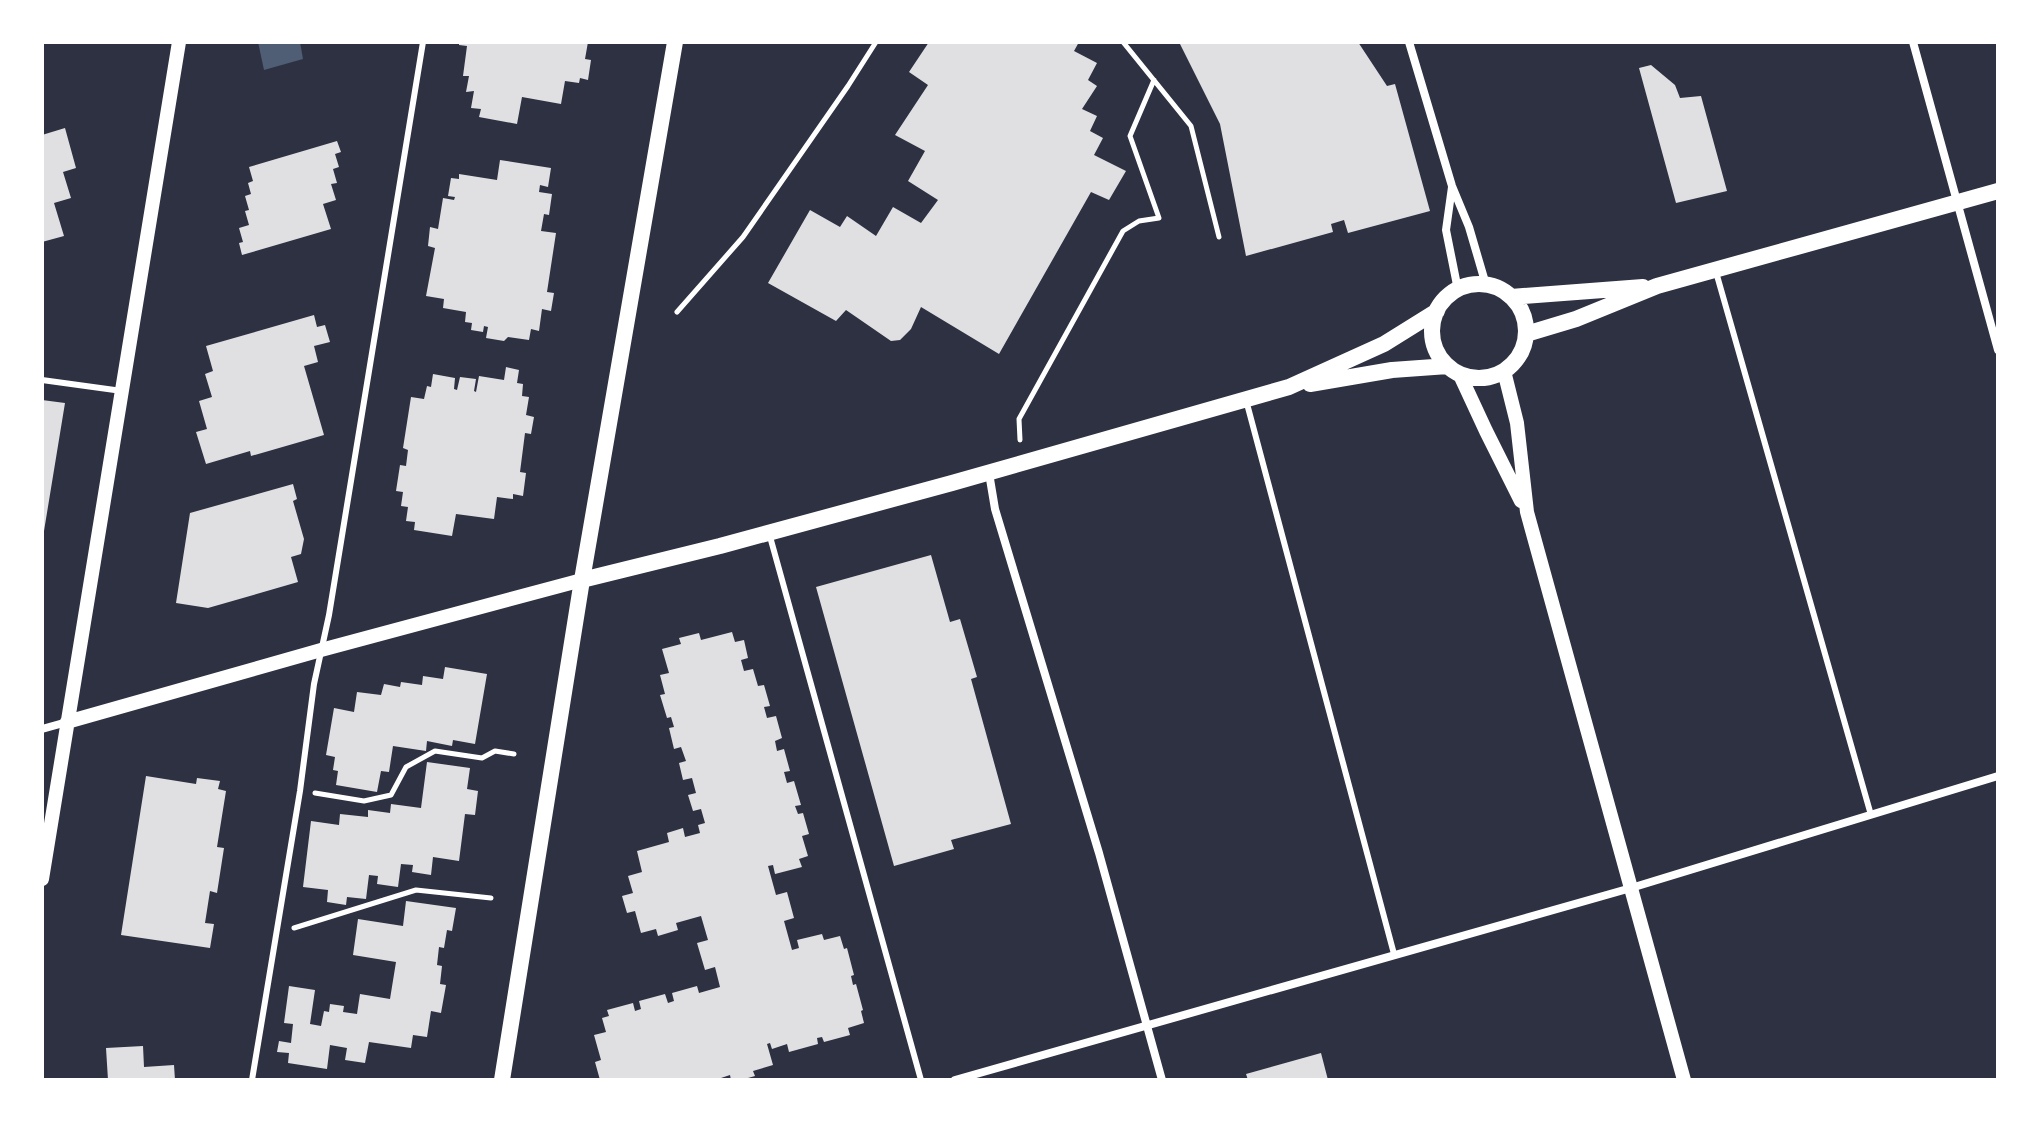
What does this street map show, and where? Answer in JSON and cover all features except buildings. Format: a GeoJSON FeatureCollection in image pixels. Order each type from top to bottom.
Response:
{"type":"FeatureCollection","features":[{"type":"Feature","properties":{"kind":"main road"},"geometry":{"type":"LineString","coordinates":[[502,1080],[582,580],[675,42]]}},
{"type":"Feature","properties":{"kind":"main road"},"geometry":{"type":"LineString","coordinates":[[1526,334],[1576,319],[1657,286],[1998,191]]}},
{"type":"Feature","properties":{"kind":"main road"},"geometry":{"type":"LineString","coordinates":[[582,580],[989,473],[1289,387],[1392,370],[1454,370],[1475,378],[1490,377],[1515,362],[1523,349],[1526,334],[1519,308],[1511,297],[1499,289],[1472,285],[1458,290],[1437,311],[1432,325],[1433,341],[1438,355],[1454,370]]}},
{"type":"Feature","properties":{"kind":"main road"},"geometry":{"type":"LineString","coordinates":[[1511,297],[1657,286]]}},
{"type":"Feature","properties":{"kind":"main road"},"geometry":{"type":"LineString","coordinates":[[1289,387],[1384,344],[1437,311]]}},
{"type":"Feature","properties":{"kind":"street"},"geometry":{"type":"LineString","coordinates":[[42,879],[179,42]]}},
{"type":"Feature","properties":{"kind":"street"},"geometry":{"type":"LineString","coordinates":[[1409,42],[1452,186],[1469,227],[1486,285]]}},
{"type":"Feature","properties":{"kind":"street"},"geometry":{"type":"LineString","coordinates":[[1913,42],[1998,350]]}},
{"type":"Feature","properties":{"kind":"street"},"geometry":{"type":"LineString","coordinates":[[1452,186],[1446,230],[1458,290]]}},
{"type":"Feature","properties":{"kind":"street"},"geometry":{"type":"LineString","coordinates":[[1454,370],[1527,512]]}},
{"type":"Feature","properties":{"kind":"street"},"geometry":{"type":"LineString","coordinates":[[1504,371],[1517,423],[1527,512],[1684,1080]]}},
{"type":"Feature","properties":{"kind":"street"},"geometry":{"type":"LineString","coordinates":[[989,473],[995,509],[1099,853],[1162,1080]]}},
{"type":"Feature","properties":{"kind":"street"},"geometry":{"type":"LineString","coordinates":[[42,729],[582,580]]}},
{"type":"Feature","properties":{"kind":"street"},"geometry":{"type":"LineString","coordinates":[[955,1080],[1631,888],[1998,776]]}},
{"type":"Feature","properties":{"kind":"lane"},"geometry":{"type":"LineString","coordinates":[[252,1080],[300,791],[314,684],[334,584],[423,42]]}},
{"type":"Feature","properties":{"kind":"lane"},"geometry":{"type":"LineString","coordinates":[[1715,269],[1871,815]]}},
{"type":"Feature","properties":{"kind":"lane"},"geometry":{"type":"LineString","coordinates":[[42,380],[122,391]]}},
{"type":"Feature","properties":{"kind":"lane"},"geometry":{"type":"LineString","coordinates":[[1246,400],[1394,954]]}},
{"type":"Feature","properties":{"kind":"lane"},"geometry":{"type":"LineString","coordinates":[[769,533],[921,1080]]}},
{"type":"Feature","properties":{"kind":"path"},"geometry":{"type":"LineString","coordinates":[[677,312],[743,237],[876,42]]}},
{"type":"Feature","properties":{"kind":"path"},"geometry":{"type":"LineString","coordinates":[[1123,42],[1191,126],[1219,237]]}},
{"type":"Feature","properties":{"kind":"path"},"geometry":{"type":"LineString","coordinates":[[1021,443],[1019,419],[1123,231],[1139,221],[1159,218],[1130,136],[1154,80]]}},
{"type":"Feature","properties":{"kind":"path"},"geometry":{"type":"LineString","coordinates":[[300,791],[364,801],[391,795],[406,767],[435,751],[482,758],[495,751],[514,754]]}},
{"type":"Feature","properties":{"kind":"path"},"geometry":{"type":"LineString","coordinates":[[276,934],[416,890],[491,898]]}},
{"type":"Feature","properties":{"kind":"water"},"geometry":{"type":"Polygon","coordinates":[[[258,42],[300,42],[303,59],[264,70],[258,42]]]}}]}
